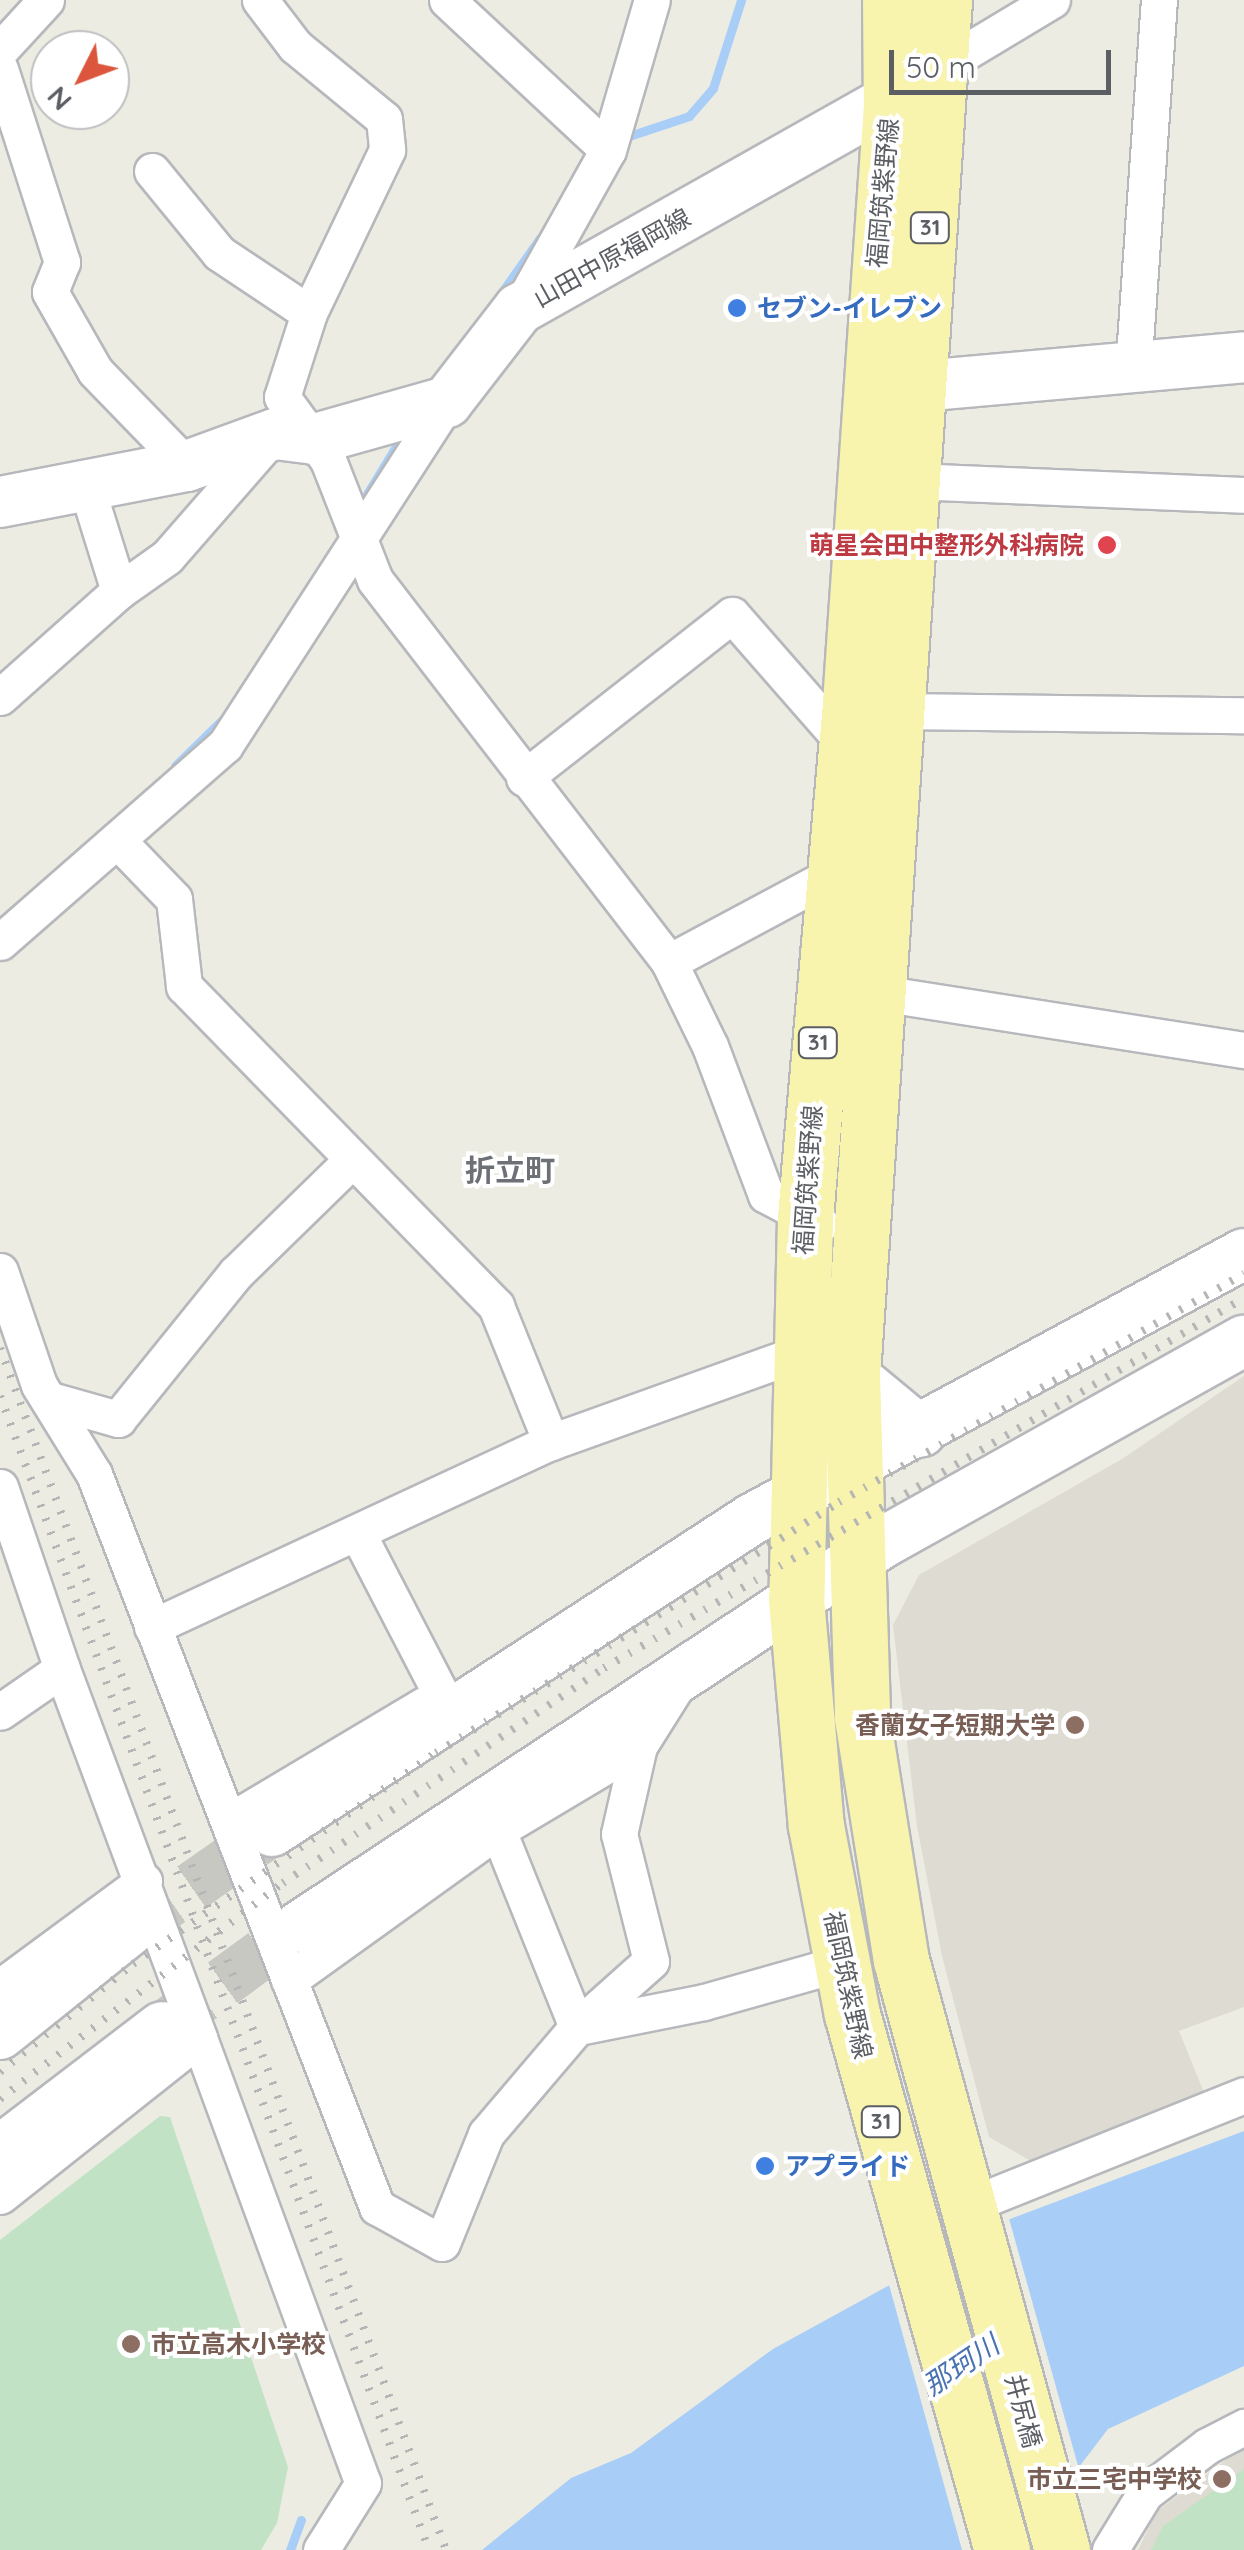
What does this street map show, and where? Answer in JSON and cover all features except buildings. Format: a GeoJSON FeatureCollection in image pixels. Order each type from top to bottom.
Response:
{"type":"FeatureCollection","features":[{"type":"Feature","properties":{"kind":"main road","name":"福岡筑紫野線"},"geometry":{"type":"LineString","coordinates":[[890,0],[892,390],[912,481],[874,992],[852,1375],[851,1466],[862,1716],[878,1844],[902,1960],[968,2210]]}},
{"type":"Feature","properties":{"kind":"main road","name":"福岡筑紫野線"},"geometry":{"type":"LineString","coordinates":[[944,0],[944,65],[892,390],[831,875],[805,1217],[796,1599],[814,1807],[842,1963],[911,2230],[1002,2550]]}},
{"type":"Feature","properties":{"kind":"main road","name":"井尻橋"},"geometry":{"type":"LineString","coordinates":[[968,2210],[1062,2550]]}},
{"type":"Feature","properties":{"kind":"street"},"geometry":{"type":"LineString","coordinates":[[0,50],[46,0]]}},
{"type":"Feature","properties":{"kind":"street"},"geometry":{"type":"LineString","coordinates":[[260,0],[295,46],[384,118],[387,150],[309,313],[282,397],[375,580],[669,962],[710,1046],[766,1195],[862,1243]]}},
{"type":"Feature","properties":{"kind":"street"},"geometry":{"type":"LineString","coordinates":[[447,0],[605,156]]}},
{"type":"Feature","properties":{"kind":"street"},"geometry":{"type":"LineString","coordinates":[[519,309],[605,156],[652,0]]}},
{"type":"Feature","properties":{"kind":"street"},"geometry":{"type":"LineString","coordinates":[[944,65],[1052,0]]}},
{"type":"Feature","properties":{"kind":"street"},"geometry":{"type":"LineString","coordinates":[[1133,371],[1159,0]]}},
{"type":"Feature","properties":{"kind":"street","name":"山田中原福岡線"},"geometry":{"type":"LineString","coordinates":[[429,407],[519,309],[891,106],[944,65]]}},
{"type":"Feature","properties":{"kind":"street"},"geometry":{"type":"LineString","coordinates":[[0,70],[62,262],[50,292],[95,371],[187,466]]}},
{"type":"Feature","properties":{"kind":"street"},"geometry":{"type":"LineString","coordinates":[[152,171],[219,253],[309,313]]}},
{"type":"Feature","properties":{"kind":"street"},"geometry":{"type":"LineString","coordinates":[[892,390],[1133,371],[1244,357]]}},
{"type":"Feature","properties":{"kind":"street"},"geometry":{"type":"LineString","coordinates":[[0,502],[85,482],[306,444],[429,407]]}},
{"type":"Feature","properties":{"kind":"street"},"geometry":{"type":"LineString","coordinates":[[0,942],[225,746],[356,538],[429,407]]}},
{"type":"Feature","properties":{"kind":"street"},"geometry":{"type":"LineString","coordinates":[[0,697],[120,591],[306,444]]}},
{"type":"Feature","properties":{"kind":"street"},"geometry":{"type":"LineString","coordinates":[[912,481],[1244,495]]}},
{"type":"Feature","properties":{"kind":"street"},"geometry":{"type":"LineString","coordinates":[[85,482],[120,591]]}},
{"type":"Feature","properties":{"kind":"street"},"geometry":{"type":"LineString","coordinates":[[524,778],[732,614],[845,744]]}},
{"type":"Feature","properties":{"kind":"street"},"geometry":{"type":"LineString","coordinates":[[896,711],[1244,714]]}},
{"type":"Feature","properties":{"kind":"street"},"geometry":{"type":"LineString","coordinates":[[116,840],[174,899],[184,986],[496,1306],[551,1442]]}},
{"type":"Feature","properties":{"kind":"street"},"geometry":{"type":"LineString","coordinates":[[669,962],[831,875]]}},
{"type":"Feature","properties":{"kind":"street"},"geometry":{"type":"LineString","coordinates":[[874,992],[1244,1050]]}},
{"type":"Feature","properties":{"kind":"street"},"geometry":{"type":"LineString","coordinates":[[51,1400],[118,1420],[236,1273],[353,1160]]}},
{"type":"Feature","properties":{"kind":"street"},"geometry":{"type":"LineString","coordinates":[[252,1825],[796,1495],[921,1432],[1244,1254]]}},
{"type":"Feature","properties":{"kind":"street"},"geometry":{"type":"LineString","coordinates":[[0,1271],[39,1384],[94,1474],[152,1627],[252,1825],[289,1980],[377,2207],[442,2243],[486,2134],[577,2027],[651,1961],[619,1834],[638,1746],[690,1665]]}},
{"type":"Feature","properties":{"kind":"street"},"geometry":{"type":"LineString","coordinates":[[300,1927],[690,1665],[858,1560],[1244,1341]]}},
{"type":"Feature","properties":{"kind":"street"},"geometry":{"type":"LineString","coordinates":[[152,1627],[359,1536],[551,1442],[799,1353]]}},
{"type":"Feature","properties":{"kind":"street"},"geometry":{"type":"LineString","coordinates":[[852,1375],[921,1432]]}},
{"type":"Feature","properties":{"kind":"street"},"geometry":{"type":"LineString","coordinates":[[0,1487],[62,1669],[144,1881],[181,2033],[364,2484],[322,2550]]}},
{"type":"Feature","properties":{"kind":"street"},"geometry":{"type":"LineString","coordinates":[[359,1536],[441,1694]]}},
{"type":"Feature","properties":{"kind":"street"},"geometry":{"type":"LineString","coordinates":[[252,1825],[441,1694],[571,1612],[632,1595]]}},
{"type":"Feature","properties":{"kind":"street"},"geometry":{"type":"LineString","coordinates":[[0,1712],[62,1669]]}},
{"type":"Feature","properties":{"kind":"street"},"geometry":{"type":"LineString","coordinates":[[289,1980],[498,1830],[638,1746]]}},
{"type":"Feature","properties":{"kind":"street"},"geometry":{"type":"LineString","coordinates":[[498,1830],[577,2027]]}},
{"type":"Feature","properties":{"kind":"street"},"geometry":{"type":"LineString","coordinates":[[0,1987],[144,1881]]}},
{"type":"Feature","properties":{"kind":"street"},"geometry":{"type":"LineString","coordinates":[[0,2034],[130,1930]]}},
{"type":"Feature","properties":{"kind":"street"},"geometry":{"type":"LineString","coordinates":[[577,2027],[704,2002],[842,1963]]}},
{"type":"Feature","properties":{"kind":"street"},"geometry":{"type":"LineString","coordinates":[[0,2151],[181,2033]]}},
{"type":"Feature","properties":{"kind":"street"},"geometry":{"type":"LineString","coordinates":[[0,2196],[181,2033]]}},
{"type":"Feature","properties":{"kind":"street"},"geometry":{"type":"LineString","coordinates":[[968,2210],[1244,2096]]}},
{"type":"Feature","properties":{"kind":"street"},"geometry":{"type":"LineString","coordinates":[[1110,2550],[1145,2493],[1206,2446],[1244,2427]]}},
{"type":"Feature","properties":{"kind":"shaded area","name":"香蘭女子短期大学"},"geometry":{"type":"Polygon","coordinates":[[[1244,1376],[1244,2007],[1179,2031],[1205,2095],[1031,2161],[989,2137],[942,1956],[917,1826],[893,1625],[919,1575],[1122,1459],[1244,1376]]]}},
{"type":"Feature","properties":{"kind":"shaded area","name":"市立三宅中学校"},"geometry":{"type":"Polygon","coordinates":[[[1244,2447],[1244,2550],[1138,2550],[1157,2511],[1244,2447]]]}},
{"type":"Feature","properties":{"kind":"green space","name":"市立高木小学校"},"geometry":{"type":"Polygon","coordinates":[[[160,2116],[170,2117],[288,2467],[277,2523],[261,2550],[0,2550],[0,2240],[160,2116]]]}},
{"type":"Feature","properties":{"kind":"green space","name":"市立三宅中学校"},"geometry":{"type":"Polygon","coordinates":[[[1244,2469],[1244,2550],[1151,2550],[1163,2526],[1244,2469]]]}},
{"type":"Feature","properties":{"kind":"water","name":"那珂川"},"geometry":{"type":"Polygon","coordinates":[[[1244,2131],[1244,2366],[1108,2429],[1076,2471],[974,2550],[482,2550],[571,2478],[631,2453],[773,2349],[1010,2219],[1244,2131]]]}},
{"type":"Feature","properties":{"kind":"pier"},"geometry":{"type":"Polygon","coordinates":[[[1008,2215],[1080,2473],[982,2550],[962,2550],[888,2281],[1008,2215]]]}},
{"type":"Feature","properties":{"kind":"waterway"},"geometry":{"type":"LineString","coordinates":[[620,139],[689,116],[713,88],[741,0]]}},
{"type":"Feature","properties":{"kind":"waterway"},"geometry":{"type":"LineString","coordinates":[[497,299],[540,238]]}},
{"type":"Feature","properties":{"kind":"waterway"},"geometry":{"type":"LineString","coordinates":[[359,507],[403,435]]}},
{"type":"Feature","properties":{"kind":"waterway"},"geometry":{"type":"LineString","coordinates":[[175,766],[221,721]]}},
{"type":"Feature","properties":{"kind":"waterway"},"geometry":{"type":"LineString","coordinates":[[290,2550],[301,2520]]}},
{"type":"Feature","properties":{"kind":"tunnel"},"geometry":{"type":"LineString","coordinates":[[130,1930],[272,1831]]}},
{"type":"Feature","properties":{"kind":"tunnel"},"geometry":{"type":"LineString","coordinates":[[162,2027],[299,1927]]}},
{"type":"Feature","properties":{"kind":"railway"},"geometry":{"type":"LineString","coordinates":[[0,2072],[133,1964],[436,1753],[839,1502],[1244,1274]]}},
{"type":"Feature","properties":{"kind":"railway"},"geometry":{"type":"LineString","coordinates":[[0,2099],[283,1883],[604,1668],[1244,1298]]}},
{"type":"Feature","properties":{"kind":"railway"},"geometry":{"type":"LineString","coordinates":[[0,1348],[446,2550]]}},
{"type":"Feature","properties":{"kind":"railway"},"geometry":{"type":"LineString","coordinates":[[0,1396],[429,2550]]}},
{"type":"Feature","properties":{"kind":"place","name":"セブン-イレブン"},"geometry":{"type":"Point","coordinates":[737,308]}},
{"type":"Feature","properties":{"kind":"place","name":"萌星会田中整形外科病院"},"geometry":{"type":"Point","coordinates":[1107,545]}},
{"type":"Feature","properties":{"kind":"place","name":"香蘭女子短期大学"},"geometry":{"type":"Point","coordinates":[1075,1725]}},
{"type":"Feature","properties":{"kind":"place","name":"アプライド"},"geometry":{"type":"Point","coordinates":[765,2166]}},
{"type":"Feature","properties":{"kind":"place","name":"市立高木小学校"},"geometry":{"type":"Point","coordinates":[131,2344]}},
{"type":"Feature","properties":{"kind":"place","name":"市立三宅中学校"},"geometry":{"type":"Point","coordinates":[1222,2479]}},
{"type":"Feature","properties":{"kind":"district","name":"折立町"},"geometry":{"type":"Point","coordinates":[510,1170]}}]}
